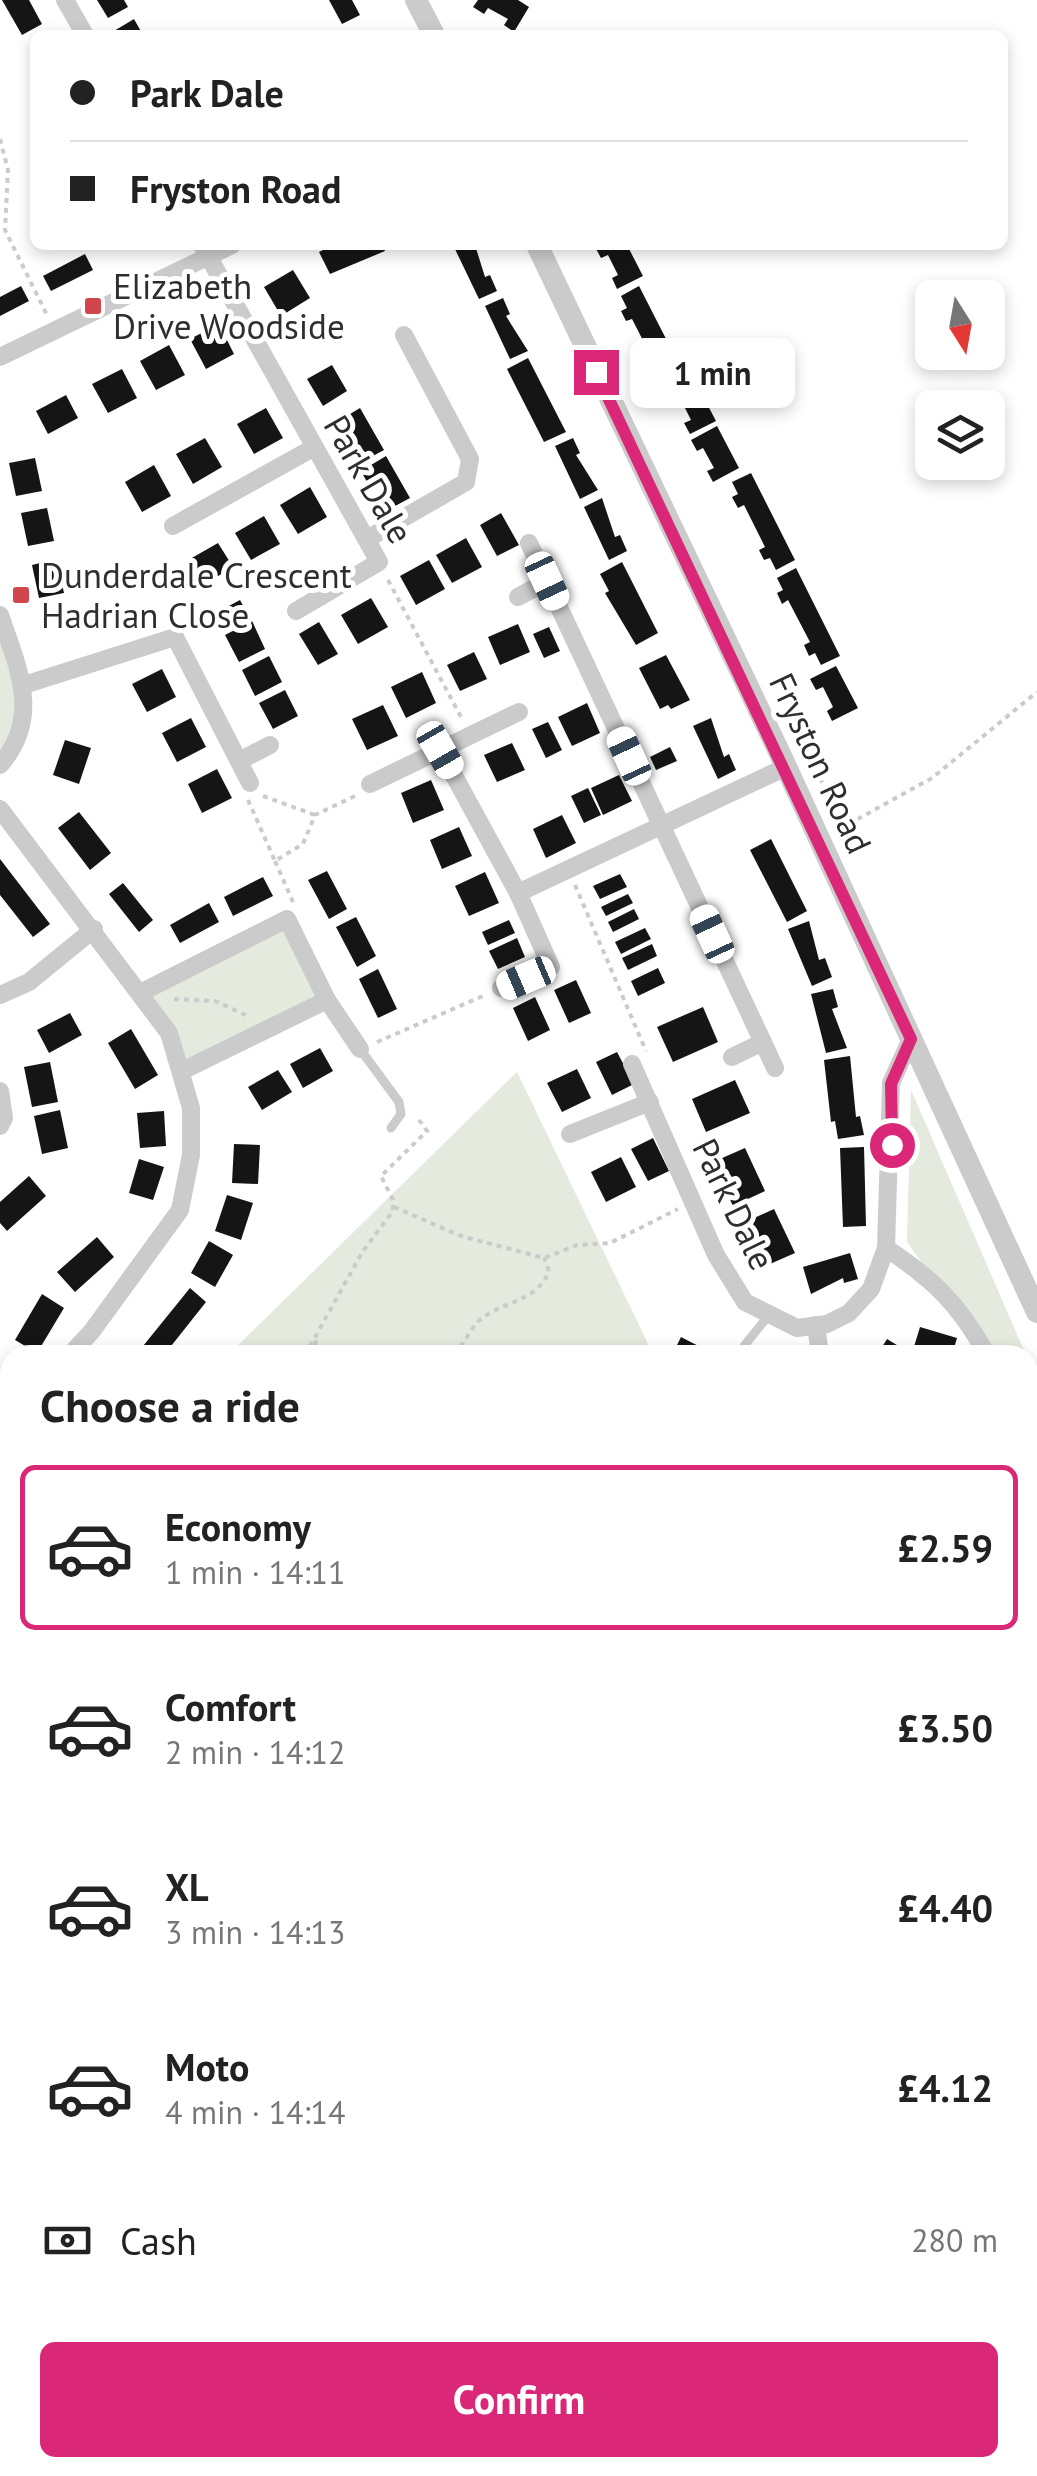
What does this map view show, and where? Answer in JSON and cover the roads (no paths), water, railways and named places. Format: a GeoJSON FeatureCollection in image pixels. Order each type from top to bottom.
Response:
{"type":"FeatureCollection","features":[{"type":"Feature","properties":{"kind":"street"},"geometry":{"type":"LineString","coordinates":[[65,0],[82,30]]}},
{"type":"Feature","properties":{"kind":"street"},"geometry":{"type":"LineString","coordinates":[[416,0],[431,30]]}},
{"type":"Feature","properties":{"kind":"street","name":"Fryston Road"},"geometry":{"type":"LineString","coordinates":[[539,250],[784,762],[1037,1312]]}},
{"type":"Feature","properties":{"kind":"street"},"geometry":{"type":"LineString","coordinates":[[0,357],[56,332],[205,251]]}},
{"type":"Feature","properties":{"kind":"street","name":"Park Dale"},"geometry":{"type":"LineString","coordinates":[[205,251],[379,562],[296,611]]}},
{"type":"Feature","properties":{"kind":"street"},"geometry":{"type":"LineString","coordinates":[[367,539],[466,482],[470,459],[404,334]]}},
{"type":"Feature","properties":{"kind":"street"},"geometry":{"type":"LineString","coordinates":[[173,526],[313,448]]}},
{"type":"Feature","properties":{"kind":"street"},"geometry":{"type":"LineString","coordinates":[[529,543],[775,1068]]}},
{"type":"Feature","properties":{"kind":"street"},"geometry":{"type":"LineString","coordinates":[[518,597],[547,581]]}},
{"type":"Feature","properties":{"kind":"street"},"geometry":{"type":"LineString","coordinates":[[0,615],[24,686],[25,722],[0,765]]}},
{"type":"Feature","properties":{"kind":"street"},"geometry":{"type":"LineString","coordinates":[[24,686],[176,637],[249,787]]}},
{"type":"Feature","properties":{"kind":"street"},"geometry":{"type":"LineString","coordinates":[[370,784],[519,712]]}},
{"type":"Feature","properties":{"kind":"street"},"geometry":{"type":"LineString","coordinates":[[239,761],[270,745]]}},
{"type":"Feature","properties":{"kind":"street"},"geometry":{"type":"LineString","coordinates":[[440,750],[518,892],[551,967],[501,988]]}},
{"type":"Feature","properties":{"kind":"street"},"geometry":{"type":"LineString","coordinates":[[518,892],[662,826],[784,762]]}},
{"type":"Feature","properties":{"kind":"street"},"geometry":{"type":"LineString","coordinates":[[0,809],[170,1032],[184,1070],[191,1108],[191,1155],[180,1210],[79,1345]]}},
{"type":"Feature","properties":{"kind":"street"},"geometry":{"type":"LineString","coordinates":[[145,997],[287,919],[327,1000],[360,1049]]}},
{"type":"Feature","properties":{"kind":"street"},"geometry":{"type":"LineString","coordinates":[[0,996],[29,982],[94,930]]}},
{"type":"Feature","properties":{"kind":"street"},"geometry":{"type":"LineString","coordinates":[[184,1070],[327,1000]]}},
{"type":"Feature","properties":{"kind":"street"},"geometry":{"type":"LineString","coordinates":[[819,1345],[816,1325],[850,1313],[872,1288],[886,1248],[891,1084],[911,1039]]}},
{"type":"Feature","properties":{"kind":"street"},"geometry":{"type":"LineString","coordinates":[[732,1057],[763,1042]]}},
{"type":"Feature","properties":{"kind":"street","name":"Park Dale"},"geometry":{"type":"LineString","coordinates":[[632,1064],[716,1254],[745,1302],[797,1328],[816,1325]]}},
{"type":"Feature","properties":{"kind":"street"},"geometry":{"type":"LineString","coordinates":[[0,1091],[4,1118],[0,1126]]}},
{"type":"Feature","properties":{"kind":"street"},"geometry":{"type":"LineString","coordinates":[[570,1134],[650,1102]]}},
{"type":"Feature","properties":{"kind":"street"},"geometry":{"type":"LineString","coordinates":[[886,1248],[934,1281],[968,1321],[981,1345]]}},
{"type":"Feature","properties":{"kind":"lane"},"geometry":{"type":"LineString","coordinates":[[360,1049],[399,1102],[401,1114],[390,1128]]}},
{"type":"Feature","properties":{"kind":"lane"},"geometry":{"type":"LineString","coordinates":[[745,1345],[769,1315]]}},
{"type":"Feature","properties":{"kind":"place","name":"Elizabeth Drive Woodside"},"geometry":{"type":"Point","coordinates":[93,306]}},
{"type":"Feature","properties":{"kind":"place","name":"Dunderdale Crescent Hadrian Close"},"geometry":{"type":"Point","coordinates":[21,595]}}]}
